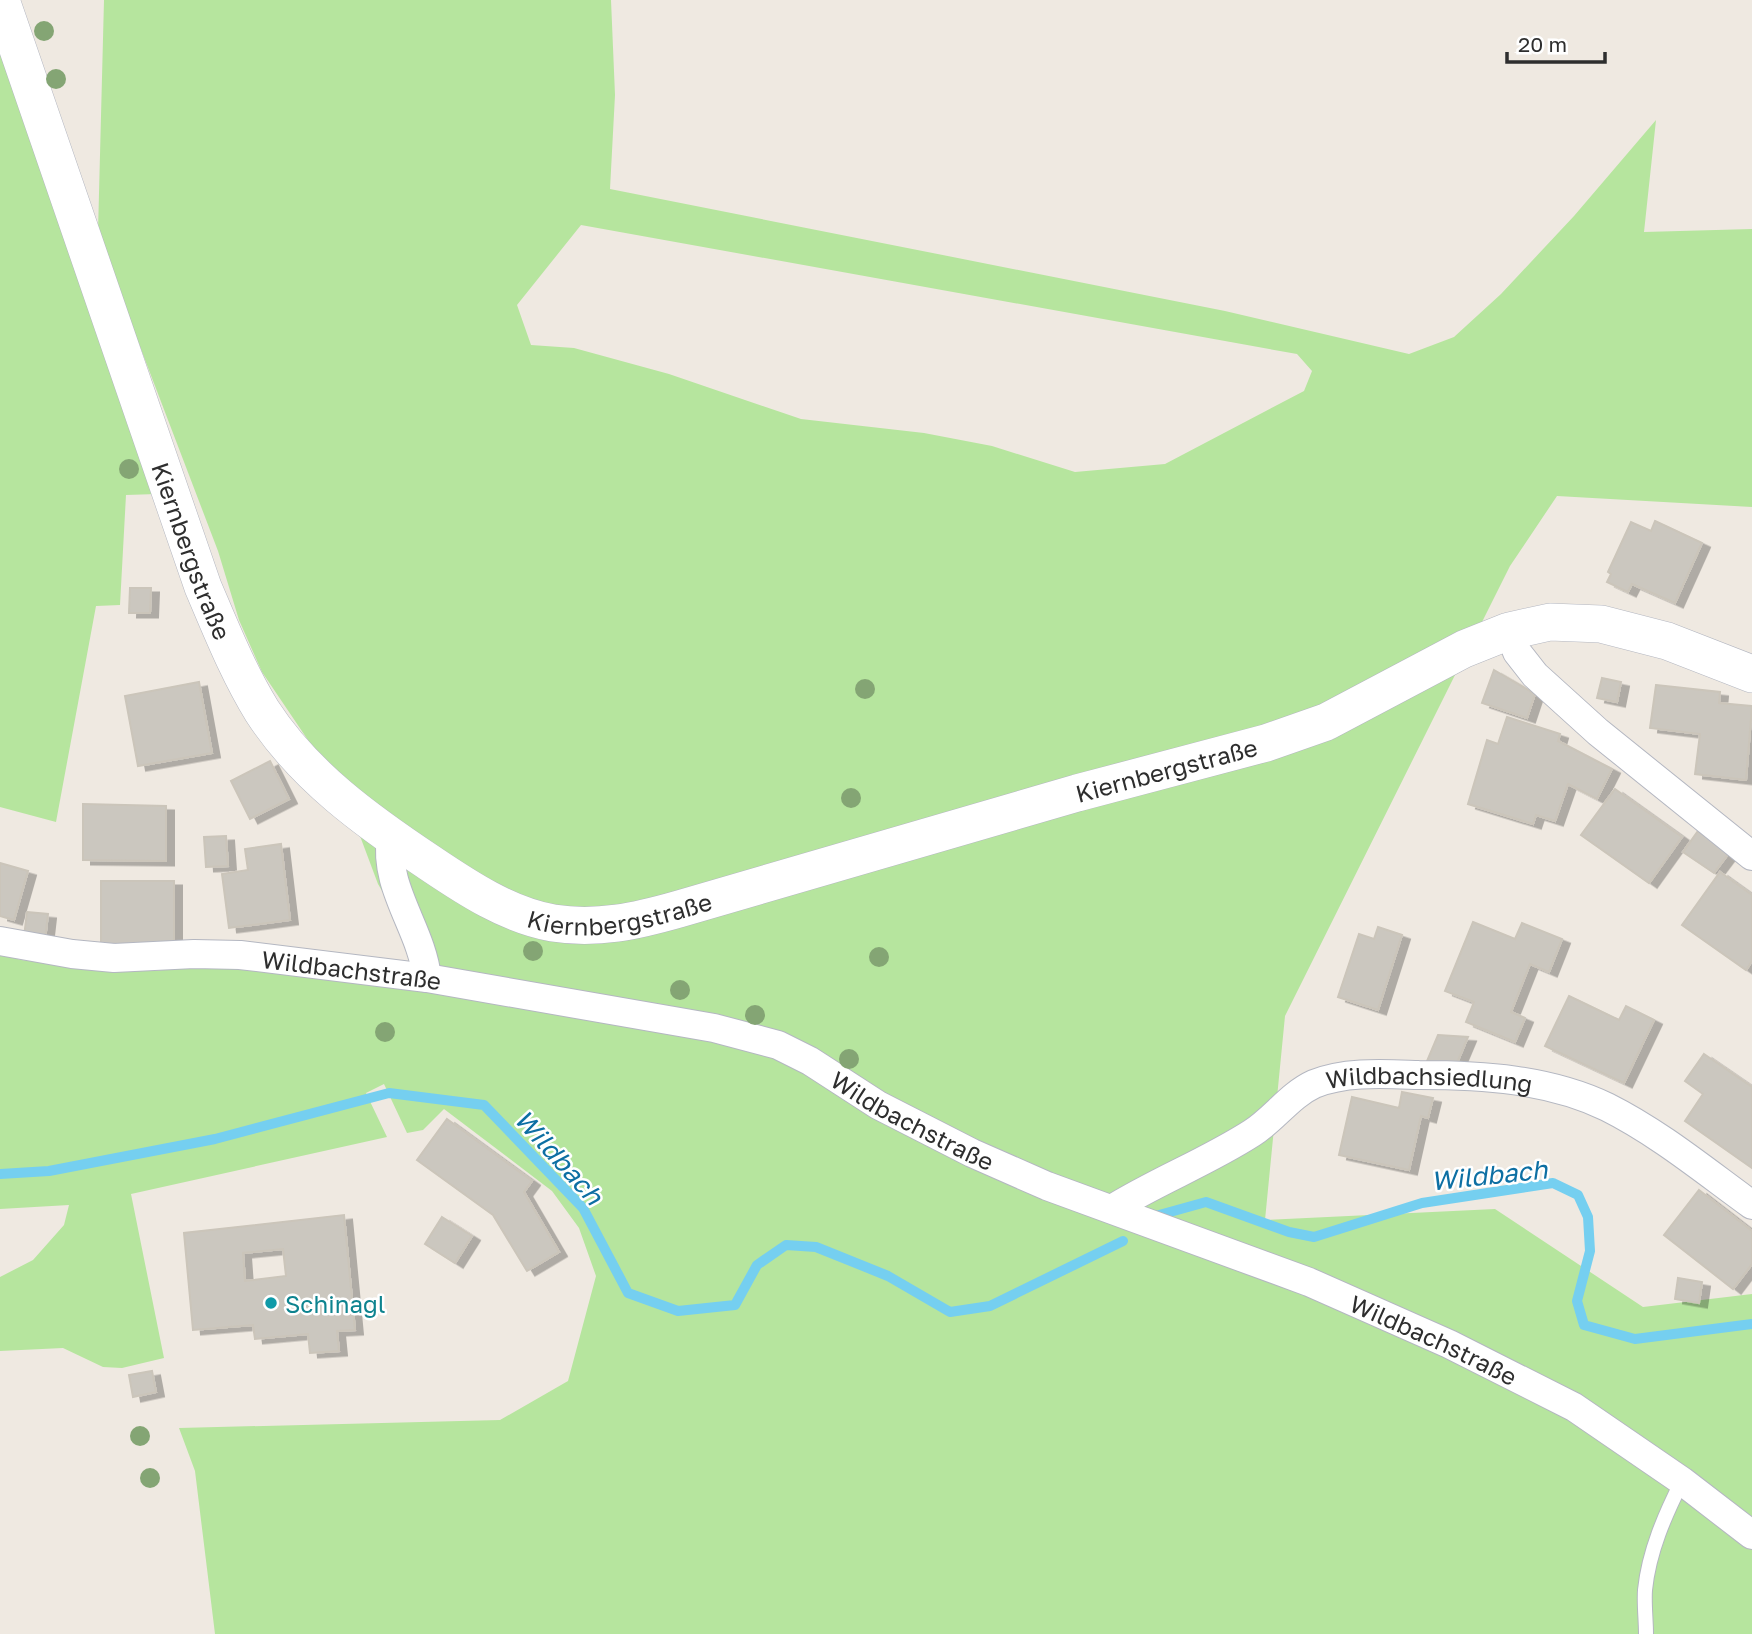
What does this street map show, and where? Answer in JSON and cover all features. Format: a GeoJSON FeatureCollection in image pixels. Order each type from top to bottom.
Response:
{"type":"FeatureCollection","features":[{"type":"Feature","properties":{"kind":"street","name":"Kiernbergstraße"},"geometry":{"type":"LineString","coordinates":[[1,0],[190,550],[237,665],[263,712],[296,757],[336,795],[391,837],[468,889],[513,911],[551,922],[589,926],[632,922],[1077,793],[1266,743],[1326,722],[1464,649],[1508,631],[1550,622],[1601,624],[1667,641],[1752,674]]}},
{"type":"Feature","properties":{"kind":"street"},"geometry":{"type":"LineString","coordinates":[[1508,631],[1517,652],[1535,675],[1598,732],[1752,856]]}},
{"type":"Feature","properties":{"kind":"street"},"geometry":{"type":"LineString","coordinates":[[391,837],[390,868],[421,946],[427,978]]}},
{"type":"Feature","properties":{"kind":"street","name":"Wildbachstraße"},"geometry":{"type":"LineString","coordinates":[[0,941],[72,954],[114,958],[240,955],[427,978],[713,1028],[778,1045],[810,1061],[878,1105],[972,1153],[1047,1186],[1310,1282],[1449,1344],[1574,1407],[1682,1481],[1752,1535]]}},
{"type":"Feature","properties":{"kind":"street","name":"Wildbachsiedlung"},"geometry":{"type":"LineString","coordinates":[[1111,1209],[1142,1190],[1207,1160],[1254,1132],[1287,1102],[1312,1085],[1333,1077],[1385,1074],[1472,1075],[1515,1081],[1555,1089],[1605,1106],[1646,1129],[1752,1205]]}},
{"type":"Feature","properties":{"kind":"lane"},"geometry":{"type":"LineString","coordinates":[[1646,1634],[1645,1590],[1655,1544],[1682,1481]]}},
{"type":"Feature","properties":{"kind":"green space"},"geometry":{"type":"Polygon","coordinates":[[[104,0],[611,0],[615,95],[610,189],[1225,311],[1409,354],[1454,337],[1501,294],[1574,216],[1656,120],[1644,232],[1752,229],[1752,507],[1557,496],[1510,566],[1477,632],[1324,704],[1238,735],[690,895],[573,915],[505,891],[364,798],[314,749],[262,672],[239,620],[218,551],[139,344],[115,292],[98,232],[104,0]],[[581,225],[517,305],[531,345],[574,348],[669,374],[801,419],[924,433],[992,446],[1075,472],[1165,464],[1304,391],[1312,371],[1297,354],[581,225]]]}},
{"type":"Feature","properties":{"kind":"green space"},"geometry":{"type":"Polygon","coordinates":[[[0,35],[157,494],[126,495],[120,605],[96,606],[56,822],[0,807],[0,35]]]}},
{"type":"Feature","properties":{"kind":"green space"},"geometry":{"type":"Polygon","coordinates":[[[1459,667],[1285,1016],[1265,1220],[1495,1209],[1643,1307],[1752,1294],[1752,1634],[215,1634],[195,1471],[179,1428],[500,1420],[568,1381],[596,1276],[579,1228],[552,1191],[444,1109],[423,1130],[407,1133],[384,1084],[366,1093],[387,1137],[131,1194],[164,1358],[122,1368],[103,1367],[63,1348],[0,1351],[0,1277],[33,1260],[64,1225],[69,1205],[0,1209],[0,954],[21,960],[153,971],[221,964],[414,963],[398,918],[378,884],[357,828],[562,932],[1459,667]]]}},
{"type":"Feature","properties":{"kind":"building"},"geometry":{"type":"Polygon","coordinates":[[[1655,521],[1702,543],[1675,603],[1632,584],[1628,592],[1607,582],[1611,574],[1608,572],[1631,522],[1651,531],[1655,521]]]}},
{"type":"Feature","properties":{"kind":"building"},"geometry":{"type":"Polygon","coordinates":[[[130,588],[151,588],[150,613],[129,613],[130,588]]]}},
{"type":"Feature","properties":{"kind":"building"},"geometry":{"type":"Polygon","coordinates":[[[1494,670],[1535,694],[1527,718],[1482,703],[1494,670]]]}},
{"type":"Feature","properties":{"kind":"building"},"geometry":{"type":"Polygon","coordinates":[[[1602,678],[1621,682],[1617,702],[1597,698],[1602,678]]]}},
{"type":"Feature","properties":{"kind":"building"},"geometry":{"type":"Polygon","coordinates":[[[199,682],[212,753],[138,766],[125,696],[199,682]]]}},
{"type":"Feature","properties":{"kind":"building"},"geometry":{"type":"Polygon","coordinates":[[[1656,685],[1720,692],[1719,703],[1752,706],[1746,780],[1695,774],[1700,734],[1650,728],[1656,685]]]}},
{"type":"Feature","properties":{"kind":"building"},"geometry":{"type":"Polygon","coordinates":[[[1507,717],[1560,734],[1558,741],[1612,769],[1597,799],[1568,784],[1555,821],[1536,815],[1533,824],[1468,804],[1487,740],[1498,744],[1507,717]]]}},
{"type":"Feature","properties":{"kind":"building"},"geometry":{"type":"Polygon","coordinates":[[[270,761],[289,799],[250,819],[231,781],[270,761]]]}},
{"type":"Feature","properties":{"kind":"building"},"geometry":{"type":"Polygon","coordinates":[[[1615,789],[1682,837],[1649,883],[1581,835],[1615,789]]]}},
{"type":"Feature","properties":{"kind":"building"},"geometry":{"type":"Polygon","coordinates":[[[83,804],[166,806],[166,861],[83,860],[83,804]]]}},
{"type":"Feature","properties":{"kind":"building"},"geometry":{"type":"Polygon","coordinates":[[[1698,831],[1729,853],[1714,873],[1683,852],[1698,831]]]}},
{"type":"Feature","properties":{"kind":"building"},"geometry":{"type":"Polygon","coordinates":[[[226,836],[228,866],[206,867],[204,837],[226,836]]]}},
{"type":"Feature","properties":{"kind":"building"},"geometry":{"type":"Polygon","coordinates":[[[281,844],[290,920],[229,928],[222,874],[248,870],[245,849],[281,844]]]}},
{"type":"Feature","properties":{"kind":"building"},"geometry":{"type":"Polygon","coordinates":[[[0,863],[28,871],[14,920],[0,916],[0,863]]]}},
{"type":"Feature","properties":{"kind":"building"},"geometry":{"type":"Polygon","coordinates":[[[1720,872],[1752,895],[1752,961],[1746,970],[1682,925],[1720,872]]]}},
{"type":"Feature","properties":{"kind":"building"},"geometry":{"type":"Polygon","coordinates":[[[101,881],[174,881],[174,949],[101,949],[101,881]]]}},
{"type":"Feature","properties":{"kind":"building"},"geometry":{"type":"Polygon","coordinates":[[[27,912],[48,914],[45,940],[24,937],[27,912]]]}},
{"type":"Feature","properties":{"kind":"building"},"geometry":{"type":"Polygon","coordinates":[[[1473,922],[1515,939],[1522,923],[1562,939],[1549,972],[1530,964],[1511,1012],[1525,1018],[1515,1042],[1466,1022],[1474,1002],[1445,991],[1473,922]]]}},
{"type":"Feature","properties":{"kind":"building"},"geometry":{"type":"Polygon","coordinates":[[[1378,927],[1402,935],[1378,1010],[1338,997],[1359,934],[1374,939],[1378,927]]]}},
{"type":"Feature","properties":{"kind":"building"},"geometry":{"type":"Polygon","coordinates":[[[1569,996],[1619,1020],[1626,1006],[1654,1020],[1624,1083],[1545,1046],[1569,996]]]}},
{"type":"Feature","properties":{"kind":"building"},"geometry":{"type":"Polygon","coordinates":[[[1438,1035],[1468,1037],[1457,1063],[1427,1061],[1438,1035]]]}},
{"type":"Feature","properties":{"kind":"building"},"geometry":{"type":"Polygon","coordinates":[[[1704,1054],[1752,1087],[1752,1168],[1685,1121],[1703,1094],[1685,1081],[1704,1054]]]}},
{"type":"Feature","properties":{"kind":"building"},"geometry":{"type":"Polygon","coordinates":[[[1402,1092],[1433,1098],[1428,1118],[1421,1116],[1409,1170],[1339,1155],[1352,1097],[1399,1108],[1402,1092]]]}},
{"type":"Feature","properties":{"kind":"building"},"geometry":{"type":"Polygon","coordinates":[[[447,1119],[532,1181],[524,1192],[559,1252],[527,1271],[493,1215],[417,1160],[447,1119]]]}},
{"type":"Feature","properties":{"kind":"building"},"geometry":{"type":"Polygon","coordinates":[[[1699,1190],[1752,1231],[1752,1264],[1733,1289],[1664,1235],[1699,1190]]]}},
{"type":"Feature","properties":{"kind":"building","name":"Schinagl"},"geometry":{"type":"Polygon","coordinates":[[[344,1215],[355,1330],[337,1331],[339,1351],[310,1353],[308,1334],[255,1339],[253,1325],[193,1330],[184,1233],[344,1215]],[[283,1249],[243,1253],[245,1281],[286,1276],[283,1249]]]}},
{"type":"Feature","properties":{"kind":"building"},"geometry":{"type":"Polygon","coordinates":[[[442,1217],[472,1236],[455,1263],[425,1244],[442,1217]]]}},
{"type":"Feature","properties":{"kind":"building"},"geometry":{"type":"Polygon","coordinates":[[[1678,1278],[1702,1282],[1699,1303],[1675,1299],[1678,1278]]]}},
{"type":"Feature","properties":{"kind":"building"},"geometry":{"type":"Polygon","coordinates":[[[152,1371],[156,1392],[133,1397],[129,1375],[152,1371]]]}},
{"type":"Feature","properties":{"kind":"waterway","name":"Wildbach"},"geometry":{"type":"LineString","coordinates":[[0,1174],[49,1171],[215,1139],[389,1093],[484,1105],[583,1208],[628,1293],[678,1311],[735,1305],[757,1265],[786,1245],[816,1247],[888,1276],[950,1312],[990,1306],[1123,1241]]}},
{"type":"Feature","properties":{"kind":"waterway","name":"Wildbach"},"geometry":{"type":"LineString","coordinates":[[1152,1217],[1206,1202],[1289,1232],[1314,1237],[1422,1203],[1553,1183],[1578,1195],[1588,1217],[1590,1251],[1577,1301],[1584,1325],[1635,1339],[1752,1324]]}},
{"type":"Feature","properties":{"kind":"place","name":"Schinagl"},"geometry":{"type":"Point","coordinates":[271,1303]}}]}
